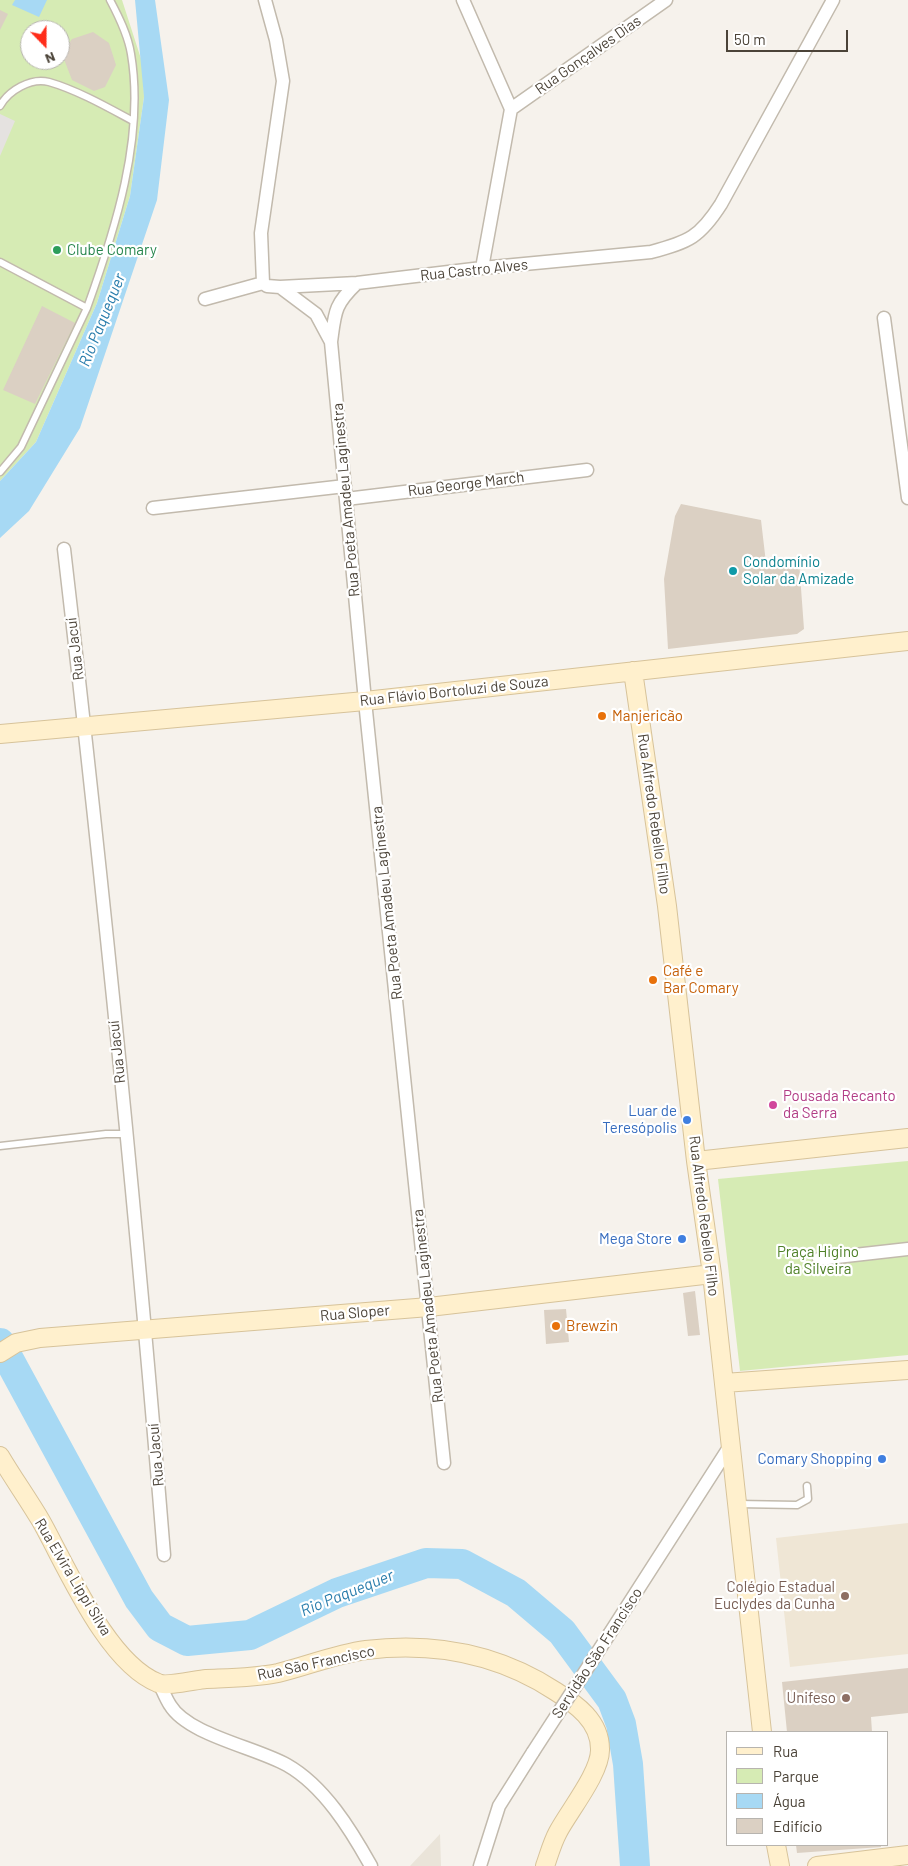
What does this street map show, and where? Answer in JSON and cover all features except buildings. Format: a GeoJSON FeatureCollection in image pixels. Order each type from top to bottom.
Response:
{"type":"FeatureCollection","features":[{"type":"Feature","properties":{"kind":"street"},"geometry":{"type":"LineString","coordinates":[[205,298],[263,283],[261,233],[283,81],[276,40],[265,0]]}},
{"type":"Feature","properties":{"kind":"street"},"geometry":{"type":"LineString","coordinates":[[463,0],[511,109],[482,268]]}},
{"type":"Feature","properties":{"kind":"street","name":"Rua Gonçalves Dias"},"geometry":{"type":"LineString","coordinates":[[511,109],[666,0]]}},
{"type":"Feature","properties":{"kind":"street","name":"Rua Castro Alves"},"geometry":{"type":"LineString","coordinates":[[263,283],[267,286],[280,287],[356,283],[482,268],[651,252],[675,246],[694,237],[706,226],[722,204],[833,0]]}},
{"type":"Feature","properties":{"kind":"street","name":"Rua Poeta Amadeu Laginestra"},"geometry":{"type":"LineString","coordinates":[[356,283],[340,301],[334,314],[331,342],[444,1463]]}},
{"type":"Feature","properties":{"kind":"street","name":"Rua Poeta Amadeu Laginestra"},"geometry":{"type":"LineString","coordinates":[[280,287],[316,314],[331,342]]}},
{"type":"Feature","properties":{"kind":"street"},"geometry":{"type":"LineString","coordinates":[[884,318],[908,498]]}},
{"type":"Feature","properties":{"kind":"street","name":"Rua George March"},"geometry":{"type":"LineString","coordinates":[[346,499],[587,470]]}},
{"type":"Feature","properties":{"kind":"street"},"geometry":{"type":"LineString","coordinates":[[153,508],[345,486]]}},
{"type":"Feature","properties":{"kind":"street","name":"Rua Jacuí"},"geometry":{"type":"LineString","coordinates":[[64,549],[84,724],[146,1330],[164,1555]]}},
{"type":"Feature","properties":{"kind":"street","name":"Rua Flávio Bortoluzi de Souza"},"geometry":{"type":"LineString","coordinates":[[0,734],[84,724],[366,701],[908,641]]}},
{"type":"Feature","properties":{"kind":"street","name":"Rua Alfredo Rebello Filho"},"geometry":{"type":"LineString","coordinates":[[633,671],[667,906],[696,1161],[712,1274],[762,1731]]}},
{"type":"Feature","properties":{"kind":"street"},"geometry":{"type":"LineString","coordinates":[[696,1161],[908,1138]]}},
{"type":"Feature","properties":{"kind":"street"},"geometry":{"type":"LineString","coordinates":[[819,1260],[908,1249]]}},
{"type":"Feature","properties":{"kind":"street","name":"Rua Sloper"},"geometry":{"type":"LineString","coordinates":[[0,1353],[16,1343],[40,1338],[429,1308],[712,1274]]}},
{"type":"Feature","properties":{"kind":"street"},"geometry":{"type":"LineString","coordinates":[[724,1383],[908,1370]]}},
{"type":"Feature","properties":{"kind":"street","name":"Servidão São Francisco"},"geometry":{"type":"LineString","coordinates":[[480,1866],[499,1806],[730,1446]]}},
{"type":"Feature","properties":{"kind":"street","name":"Rua Elvira Lippi Silva"},"geometry":{"type":"LineString","coordinates":[[0,1456],[40,1520],[78,1591],[100,1626],[119,1652],[133,1666],[160,1685]]}},
{"type":"Feature","properties":{"kind":"street","name":"Rua São Francisco"},"geometry":{"type":"LineString","coordinates":[[160,1685],[277,1673],[365,1650],[430,1648],[454,1650],[486,1658],[517,1669],[575,1703],[585,1713],[598,1736],[600,1750],[595,1768],[556,1836],[545,1866]]}},
{"type":"Feature","properties":{"kind":"street"},"geometry":{"type":"LineString","coordinates":[[160,1685],[170,1706],[194,1727],[287,1766],[305,1780],[319,1792],[339,1816],[372,1866]]}},
{"type":"Feature","properties":{"kind":"street"},"geometry":{"type":"LineString","coordinates":[[776,1846],[780,1866]]}},
{"type":"Feature","properties":{"kind":"street"},"geometry":{"type":"LineString","coordinates":[[817,1866],[908,1855]]}},
{"type":"Feature","properties":{"kind":"lane"},"geometry":{"type":"LineString","coordinates":[[0,472],[21,447],[87,308],[118,214],[133,121],[135,93],[131,52],[121,20],[110,0]]}},
{"type":"Feature","properties":{"kind":"lane"},"geometry":{"type":"LineString","coordinates":[[0,106],[20,87],[36,81],[48,82],[93,100],[133,121]]}},
{"type":"Feature","properties":{"kind":"lane"},"geometry":{"type":"LineString","coordinates":[[0,262],[87,308]]}},
{"type":"Feature","properties":{"kind":"lane"},"geometry":{"type":"LineString","coordinates":[[0,1146],[106,1134],[126,1134]]}},
{"type":"Feature","properties":{"kind":"lane"},"geometry":{"type":"LineString","coordinates":[[736,1504],[797,1505],[808,1499],[808,1486]]}},
{"type":"Feature","properties":{"kind":"shaded area"},"geometry":{"type":"Polygon","coordinates":[[[0,114],[15,121],[0,156],[0,114]]]}},
{"type":"Feature","properties":{"kind":"shaded area","name":"Colégio Estadual Euclydes da Cunha"},"geometry":{"type":"Polygon","coordinates":[[[908,1523],[908,1654],[790,1667],[776,1538],[908,1523]]]}},
{"type":"Feature","properties":{"kind":"shaded area"},"geometry":{"type":"Polygon","coordinates":[[[440,1834],[441,1866],[410,1866],[440,1834]]]}},
{"type":"Feature","properties":{"kind":"green space","name":"Clube Comary"},"geometry":{"type":"Polygon","coordinates":[[[0,0],[122,0],[143,65],[144,97],[130,196],[97,303],[36,442],[0,481],[0,0]]]}},
{"type":"Feature","properties":{"kind":"green space","name":"Praça Higino da Silveira"},"geometry":{"type":"Polygon","coordinates":[[[908,1161],[908,1355],[740,1371],[718,1179],[908,1161]]]}},
{"type":"Feature","properties":{"kind":"water"},"geometry":{"type":"Polygon","coordinates":[[[15,0],[47,0],[39,17],[12,5],[15,0]]]}},
{"type":"Feature","properties":{"kind":"water"},"geometry":{"type":"Polygon","coordinates":[[[135,0],[155,0],[169,100],[157,200],[80,428],[29,511],[0,538],[0,481],[36,442],[97,303],[130,196],[144,97],[135,0]]]}},
{"type":"Feature","properties":{"kind":"waterway","name":"Rio Paquequer"},"geometry":{"type":"LineString","coordinates":[[0,1343],[139,1599],[160,1627],[187,1641],[250,1635],[337,1593],[426,1563],[462,1564],[516,1593],[562,1632],[612,1700],[621,1724],[628,1764],[635,1866]]}},
{"type":"Feature","properties":{"kind":"place","name":"Clube Comary"},"geometry":{"type":"Point","coordinates":[57,250]}},
{"type":"Feature","properties":{"kind":"place","name":"Condomínio Solar da Amizade"},"geometry":{"type":"Point","coordinates":[733,571]}},
{"type":"Feature","properties":{"kind":"place","name":"Manjericão"},"geometry":{"type":"Point","coordinates":[602,716]}},
{"type":"Feature","properties":{"kind":"place","name":"Café e Bar Comary"},"geometry":{"type":"Point","coordinates":[653,980]}},
{"type":"Feature","properties":{"kind":"place","name":"Pousada Recanto da Serra"},"geometry":{"type":"Point","coordinates":[773,1105]}},
{"type":"Feature","properties":{"kind":"place","name":"Luar de Teresópolis"},"geometry":{"type":"Point","coordinates":[687,1120]}},
{"type":"Feature","properties":{"kind":"place","name":"Mega Store"},"geometry":{"type":"Point","coordinates":[682,1239]}},
{"type":"Feature","properties":{"kind":"place","name":"Brewzin"},"geometry":{"type":"Point","coordinates":[556,1326]}},
{"type":"Feature","properties":{"kind":"place","name":"Comary Shopping"},"geometry":{"type":"Point","coordinates":[882,1459]}},
{"type":"Feature","properties":{"kind":"place","name":"Colégio Estadual Euclydes da Cunha"},"geometry":{"type":"Point","coordinates":[845,1596]}},
{"type":"Feature","properties":{"kind":"place","name":"Unifeso"},"geometry":{"type":"Point","coordinates":[846,1698]}}]}
